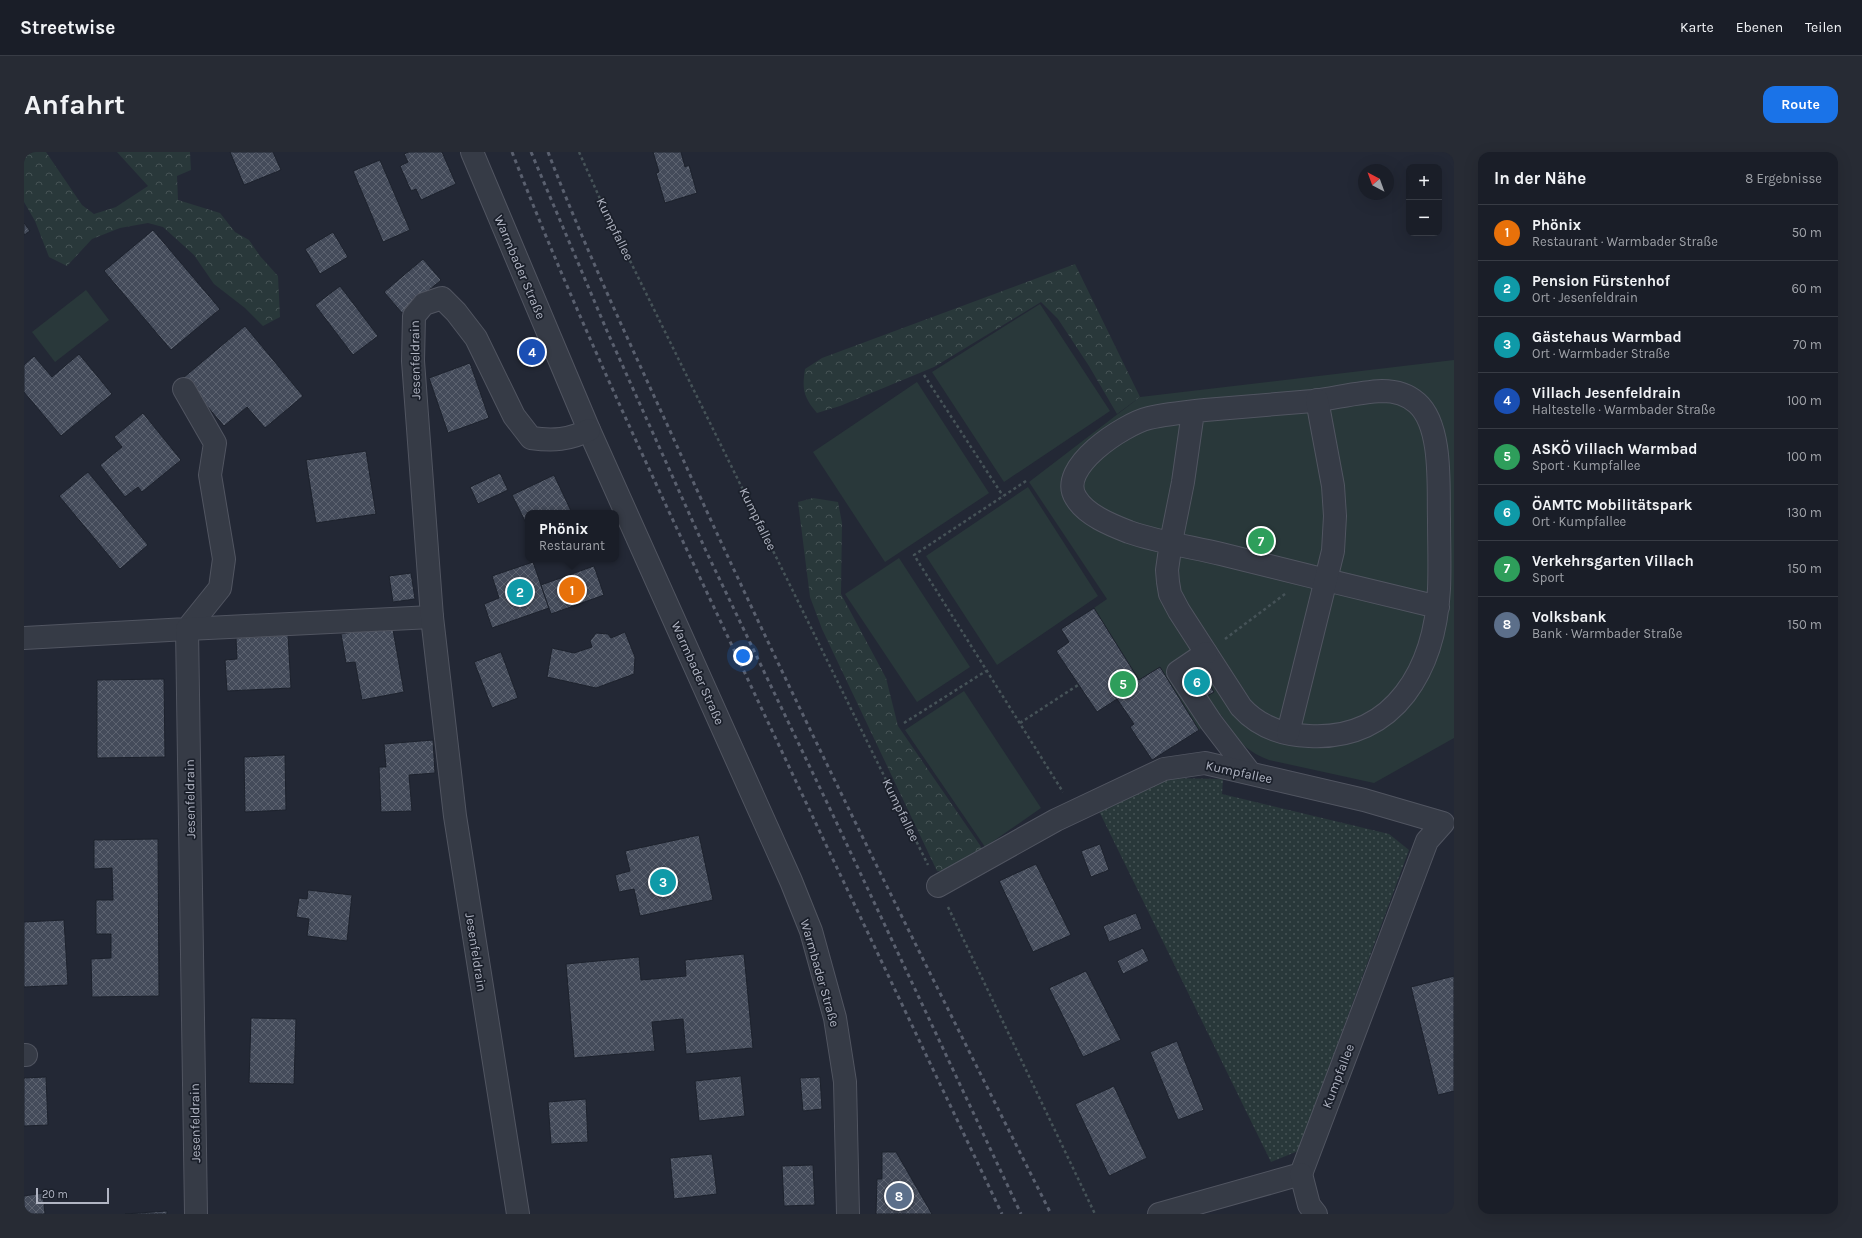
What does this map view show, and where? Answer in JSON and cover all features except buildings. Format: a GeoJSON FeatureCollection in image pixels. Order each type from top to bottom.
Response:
{"type":"FeatureCollection","features":[{"type":"Feature","properties":{"kind":"street","name":"Warmbader Straße"},"geometry":{"type":"LineString","coordinates":[[472,152],[589,430],[788,874],[811,931],[835,1018],[844,1082],[848,1214]]}},
{"type":"Feature","properties":{"kind":"street","name":"Jesenfeldrain"},"geometry":{"type":"LineString","coordinates":[[518,1214],[455,816],[432,617],[413,361],[414,316],[424,304],[442,298],[456,312],[476,338],[514,416],[531,438],[552,440],[569,439],[589,430]]}},
{"type":"Feature","properties":{"kind":"street"},"geometry":{"type":"LineString","coordinates":[[184,389],[215,443],[210,474],[224,559],[220,588],[187,629]]}},
{"type":"Feature","properties":{"kind":"street"},"geometry":{"type":"LineString","coordinates":[[1193,412],[1183,482],[1171,542],[1167,570],[1170,594],[1179,611],[1214,647],[1241,707],[1251,718],[1264,726],[1288,733],[1323,737],[1361,729],[1381,718],[1397,705],[1405,696],[1418,675],[1426,656],[1437,618],[1438,607],[1440,548],[1438,472],[1433,437],[1423,410],[1416,402],[1400,392],[1382,391],[1317,400],[1193,412],[1148,418],[1135,423],[1109,439],[1084,459],[1074,473],[1072,484],[1074,496],[1093,515],[1128,531],[1171,542],[1325,580],[1438,607]]}},
{"type":"Feature","properties":{"kind":"street"},"geometry":{"type":"LineString","coordinates":[[1288,733],[1333,551],[1336,516],[1333,486],[1317,400]]}},
{"type":"Feature","properties":{"kind":"street"},"geometry":{"type":"LineString","coordinates":[[24,638],[432,617]]}},
{"type":"Feature","properties":{"kind":"street","name":"Jesenfeldrain"},"geometry":{"type":"LineString","coordinates":[[187,629],[196,1214]]}},
{"type":"Feature","properties":{"kind":"street"},"geometry":{"type":"LineString","coordinates":[[1214,647],[1178,672],[1211,722],[1250,773]]}},
{"type":"Feature","properties":{"kind":"street","name":"Kumpfallee"},"geometry":{"type":"LineString","coordinates":[[938,886],[1075,811],[1164,769],[1205,763],[1364,800],[1448,822]]}},
{"type":"Feature","properties":{"kind":"street","name":"Kumpfallee"},"geometry":{"type":"LineString","coordinates":[[1301,1174],[1427,841],[1448,822]]}},
{"type":"Feature","properties":{"kind":"street"},"geometry":{"type":"LineString","coordinates":[[1159,1214],[1301,1174],[1309,1205],[1316,1214]]}},
{"type":"Feature","properties":{"kind":"path","name":"Kumpfallee"},"geometry":{"type":"LineString","coordinates":[[579,152],[605,210],[938,886],[1095,1214]]}},
{"type":"Feature","properties":{"kind":"path"},"geometry":{"type":"LineString","coordinates":[[924,375],[1003,496]]}},
{"type":"Feature","properties":{"kind":"path"},"geometry":{"type":"LineString","coordinates":[[1026,481],[914,555],[1075,811]]}},
{"type":"Feature","properties":{"kind":"path"},"geometry":{"type":"LineString","coordinates":[[1214,647],[1288,592],[1283,590]]}},
{"type":"Feature","properties":{"kind":"path"},"geometry":{"type":"LineString","coordinates":[[904,723],[986,670]]}},
{"type":"Feature","properties":{"kind":"path"},"geometry":{"type":"LineString","coordinates":[[1020,722],[1078,685]]}},
{"type":"Feature","properties":{"kind":"green space"},"geometry":{"type":"Polygon","coordinates":[[[24,152],[46,152],[82,205],[94,214],[116,207],[148,186],[117,152],[190,152],[191,170],[177,176],[178,200],[220,213],[235,232],[249,240],[260,256],[278,276],[280,317],[263,326],[245,308],[214,284],[194,255],[163,227],[148,223],[120,228],[92,239],[67,266],[49,257],[35,221],[24,202],[24,152]]]}},
{"type":"Feature","properties":{"kind":"green space"},"geometry":{"type":"Polygon","coordinates":[[[1075,264],[1140,397],[1117,414],[1089,366],[1058,319],[1041,302],[934,367],[840,406],[817,413],[806,397],[804,387],[805,369],[822,358],[1075,264]]]}},
{"type":"Feature","properties":{"kind":"green space"},"geometry":{"type":"Polygon","coordinates":[[[86,290],[109,320],[55,362],[32,332],[86,290]]]}},
{"type":"Feature","properties":{"kind":"green space"},"geometry":{"type":"Polygon","coordinates":[[[1040,304],[1110,411],[1004,482],[932,372],[1040,304]]]}},
{"type":"Feature","properties":{"kind":"green space"},"geometry":{"type":"Polygon","coordinates":[[[1454,360],[1454,738],[1374,783],[1269,760],[1260,756],[1252,752],[1241,742],[1221,715],[1199,730],[1160,667],[1139,680],[1094,608],[1107,599],[1029,482],[1140,397],[1454,360]]]}},
{"type":"Feature","properties":{"kind":"green space"},"geometry":{"type":"Polygon","coordinates":[[[917,382],[989,493],[885,562],[813,452],[917,382]]]}},
{"type":"Feature","properties":{"kind":"green space"},"geometry":{"type":"Polygon","coordinates":[[[1028,487],[1098,596],[997,665],[926,556],[1028,487]]]}},
{"type":"Feature","properties":{"kind":"green space"},"geometry":{"type":"Polygon","coordinates":[[[813,498],[838,502],[842,523],[841,594],[886,678],[898,726],[986,854],[950,872],[937,871],[822,629],[810,597],[798,502],[813,498]]]}},
{"type":"Feature","properties":{"kind":"green space"},"geometry":{"type":"Polygon","coordinates":[[[899,558],[970,667],[917,702],[845,594],[899,558]]]}},
{"type":"Feature","properties":{"kind":"green space"},"geometry":{"type":"Polygon","coordinates":[[[964,691],[1041,808],[985,847],[905,730],[964,691]]]}},
{"type":"Feature","properties":{"kind":"green space"},"geometry":{"type":"Polygon","coordinates":[[[1165,778],[1223,779],[1222,794],[1389,834],[1409,850],[1298,1151],[1271,1162],[1098,809],[1165,778]]]}},
{"type":"Feature","properties":{"kind":"railway"},"geometry":{"type":"LineString","coordinates":[[512,152],[588,335],[643,456],[795,780],[1002,1214]]}},
{"type":"Feature","properties":{"kind":"railway"},"geometry":{"type":"LineString","coordinates":[[531,152],[607,331],[706,551],[832,813],[1021,1214]]}},
{"type":"Feature","properties":{"kind":"railway"},"geometry":{"type":"LineString","coordinates":[[548,152],[580,232],[615,310],[774,654],[911,935],[1051,1214]]}},
{"type":"Feature","properties":{"kind":"place","name":"Villach Jesenfeldrain"},"geometry":{"type":"Point","coordinates":[532,352]}},
{"type":"Feature","properties":{"kind":"place","name":"Verkehrsgarten Villach"},"geometry":{"type":"Point","coordinates":[1261,541]}},
{"type":"Feature","properties":{"kind":"place","name":"Phönix"},"geometry":{"type":"Point","coordinates":[572,590]}},
{"type":"Feature","properties":{"kind":"place","name":"Pension Fürstenhof"},"geometry":{"type":"Point","coordinates":[520,592]}},
{"type":"Feature","properties":{"kind":"place","name":"ÖAMTC Mobilitätspark"},"geometry":{"type":"Point","coordinates":[1197,682]}},
{"type":"Feature","properties":{"kind":"place","name":"ASKÖ Villach Warmbad"},"geometry":{"type":"Point","coordinates":[1123,684]}},
{"type":"Feature","properties":{"kind":"place","name":"Gästehaus Warmbad"},"geometry":{"type":"Point","coordinates":[663,882]}},
{"type":"Feature","properties":{"kind":"place","name":"Volksbank"},"geometry":{"type":"Point","coordinates":[899,1196]}}]}
